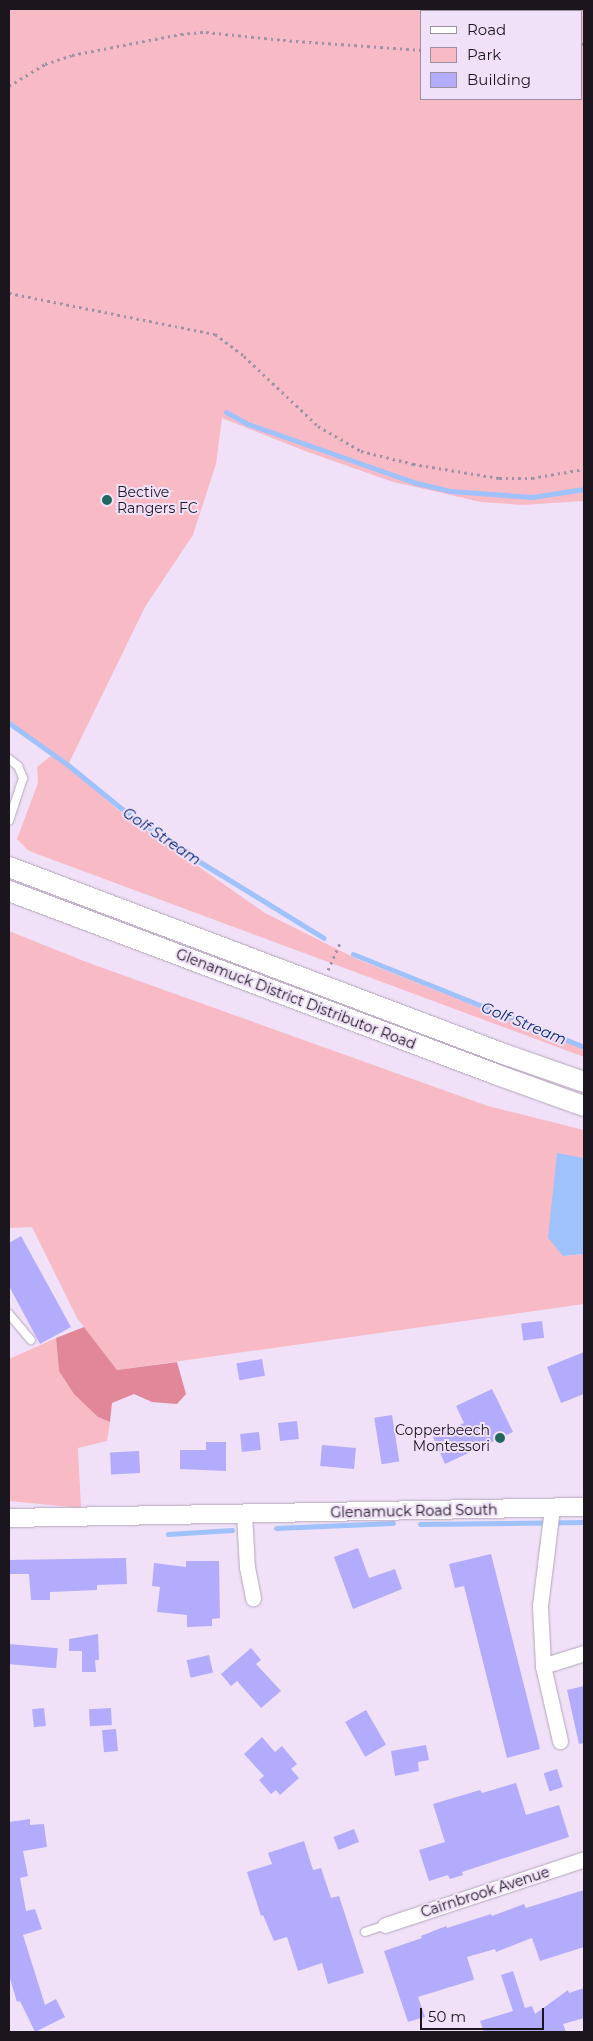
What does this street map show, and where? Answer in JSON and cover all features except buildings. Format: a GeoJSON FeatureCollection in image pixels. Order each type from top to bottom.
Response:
{"type":"FeatureCollection","features":[{"type":"Feature","properties":{"kind":"main road","name":"Glenamuck District Distributor Road"},"geometry":{"type":"LineString","coordinates":[[9,867],[584,1082]]}},
{"type":"Feature","properties":{"kind":"main road","name":"Glenamuck District Distributor Road"},"geometry":{"type":"LineString","coordinates":[[9,891],[584,1106]]}},
{"type":"Feature","properties":{"kind":"street","name":"Glenamuck Road South"},"geometry":{"type":"LineString","coordinates":[[9,1518],[244,1514],[552,1518],[584,1507]]}},
{"type":"Feature","properties":{"kind":"street"},"geometry":{"type":"LineString","coordinates":[[244,1514],[247,1567],[253,1598]]}},
{"type":"Feature","properties":{"kind":"street"},"geometry":{"type":"LineString","coordinates":[[552,1518],[546,1547],[540,1606],[543,1666],[560,1741]]}},
{"type":"Feature","properties":{"kind":"street"},"geometry":{"type":"LineString","coordinates":[[543,1666],[584,1653]]}},
{"type":"Feature","properties":{"kind":"street","name":"Cairnbrook Avenue"},"geometry":{"type":"LineString","coordinates":[[385,1925],[584,1859]]}},
{"type":"Feature","properties":{"kind":"lane"},"geometry":{"type":"LineString","coordinates":[[9,759],[18,766],[23,778],[9,821]]}},
{"type":"Feature","properties":{"kind":"lane"},"geometry":{"type":"LineString","coordinates":[[9,1314],[32,1340]]}},
{"type":"Feature","properties":{"kind":"lane"},"geometry":{"type":"LineString","coordinates":[[365,1932],[385,1925]]}},
{"type":"Feature","properties":{"kind":"path"},"geometry":{"type":"LineString","coordinates":[[9,86],[45,64],[72,55],[180,34],[206,32],[283,40],[420,50]]}},
{"type":"Feature","properties":{"kind":"path"},"geometry":{"type":"LineString","coordinates":[[9,293],[215,334],[244,356],[318,426],[361,451],[413,464],[499,478],[532,478],[584,469]]}},
{"type":"Feature","properties":{"kind":"path"},"geometry":{"type":"LineString","coordinates":[[322,985],[341,941]]}},
{"type":"Feature","properties":{"kind":"green space"},"geometry":{"type":"Polygon","coordinates":[[[9,9],[584,9],[584,501],[523,505],[481,502],[393,482],[305,451],[222,418],[216,464],[193,535],[145,607],[68,765],[118,810],[265,913],[357,959],[584,1049],[584,1057],[29,851],[17,839],[38,783],[37,767],[52,755],[9,723],[9,9]]]}},
{"type":"Feature","properties":{"kind":"green space"},"geometry":{"type":"Polygon","coordinates":[[[9,931],[89,963],[488,1106],[584,1130],[584,1158],[557,1154],[563,1256],[584,1254],[584,1304],[117,1370],[77,1318],[32,1227],[9,1228],[9,931]]]}},
{"type":"Feature","properties":{"kind":"green space"},"geometry":{"type":"Polygon","coordinates":[[[56,1338],[59,1371],[98,1417],[110,1422],[107,1441],[78,1448],[81,1508],[9,1501],[9,1359],[56,1338]]]}},
{"type":"Feature","properties":{"kind":"shaded area"},"geometry":{"type":"Polygon","coordinates":[[[84,1327],[117,1370],[177,1362],[186,1394],[177,1404],[152,1402],[134,1394],[112,1403],[110,1422],[98,1417],[74,1394],[59,1371],[56,1338],[84,1327]]]}},
{"type":"Feature","properties":{"kind":"water"},"geometry":{"type":"Polygon","coordinates":[[[557,1153],[584,1158],[584,1254],[563,1256],[548,1238],[557,1153]]]}},
{"type":"Feature","properties":{"kind":"waterway"},"geometry":{"type":"LineString","coordinates":[[226,412],[248,424],[416,483],[451,491],[532,497],[584,489]]}},
{"type":"Feature","properties":{"kind":"waterway","name":"Golf Stream"},"geometry":{"type":"LineString","coordinates":[[9,723],[68,765],[122,809],[200,862],[324,938]]}},
{"type":"Feature","properties":{"kind":"waterway","name":"Golf Stream"},"geometry":{"type":"LineString","coordinates":[[353,954],[584,1047]]}},
{"type":"Feature","properties":{"kind":"waterway"},"geometry":{"type":"LineString","coordinates":[[420,1524],[584,1522]]}},
{"type":"Feature","properties":{"kind":"waterway"},"geometry":{"type":"LineString","coordinates":[[276,1528],[393,1523]]}},
{"type":"Feature","properties":{"kind":"waterway"},"geometry":{"type":"LineString","coordinates":[[168,1534],[232,1530]]}},
{"type":"Feature","properties":{"kind":"place","name":"Bective Rangers FC"},"geometry":{"type":"Point","coordinates":[107,500]}},
{"type":"Feature","properties":{"kind":"place","name":"Copperbeech Montessori"},"geometry":{"type":"Point","coordinates":[500,1438]}}]}
